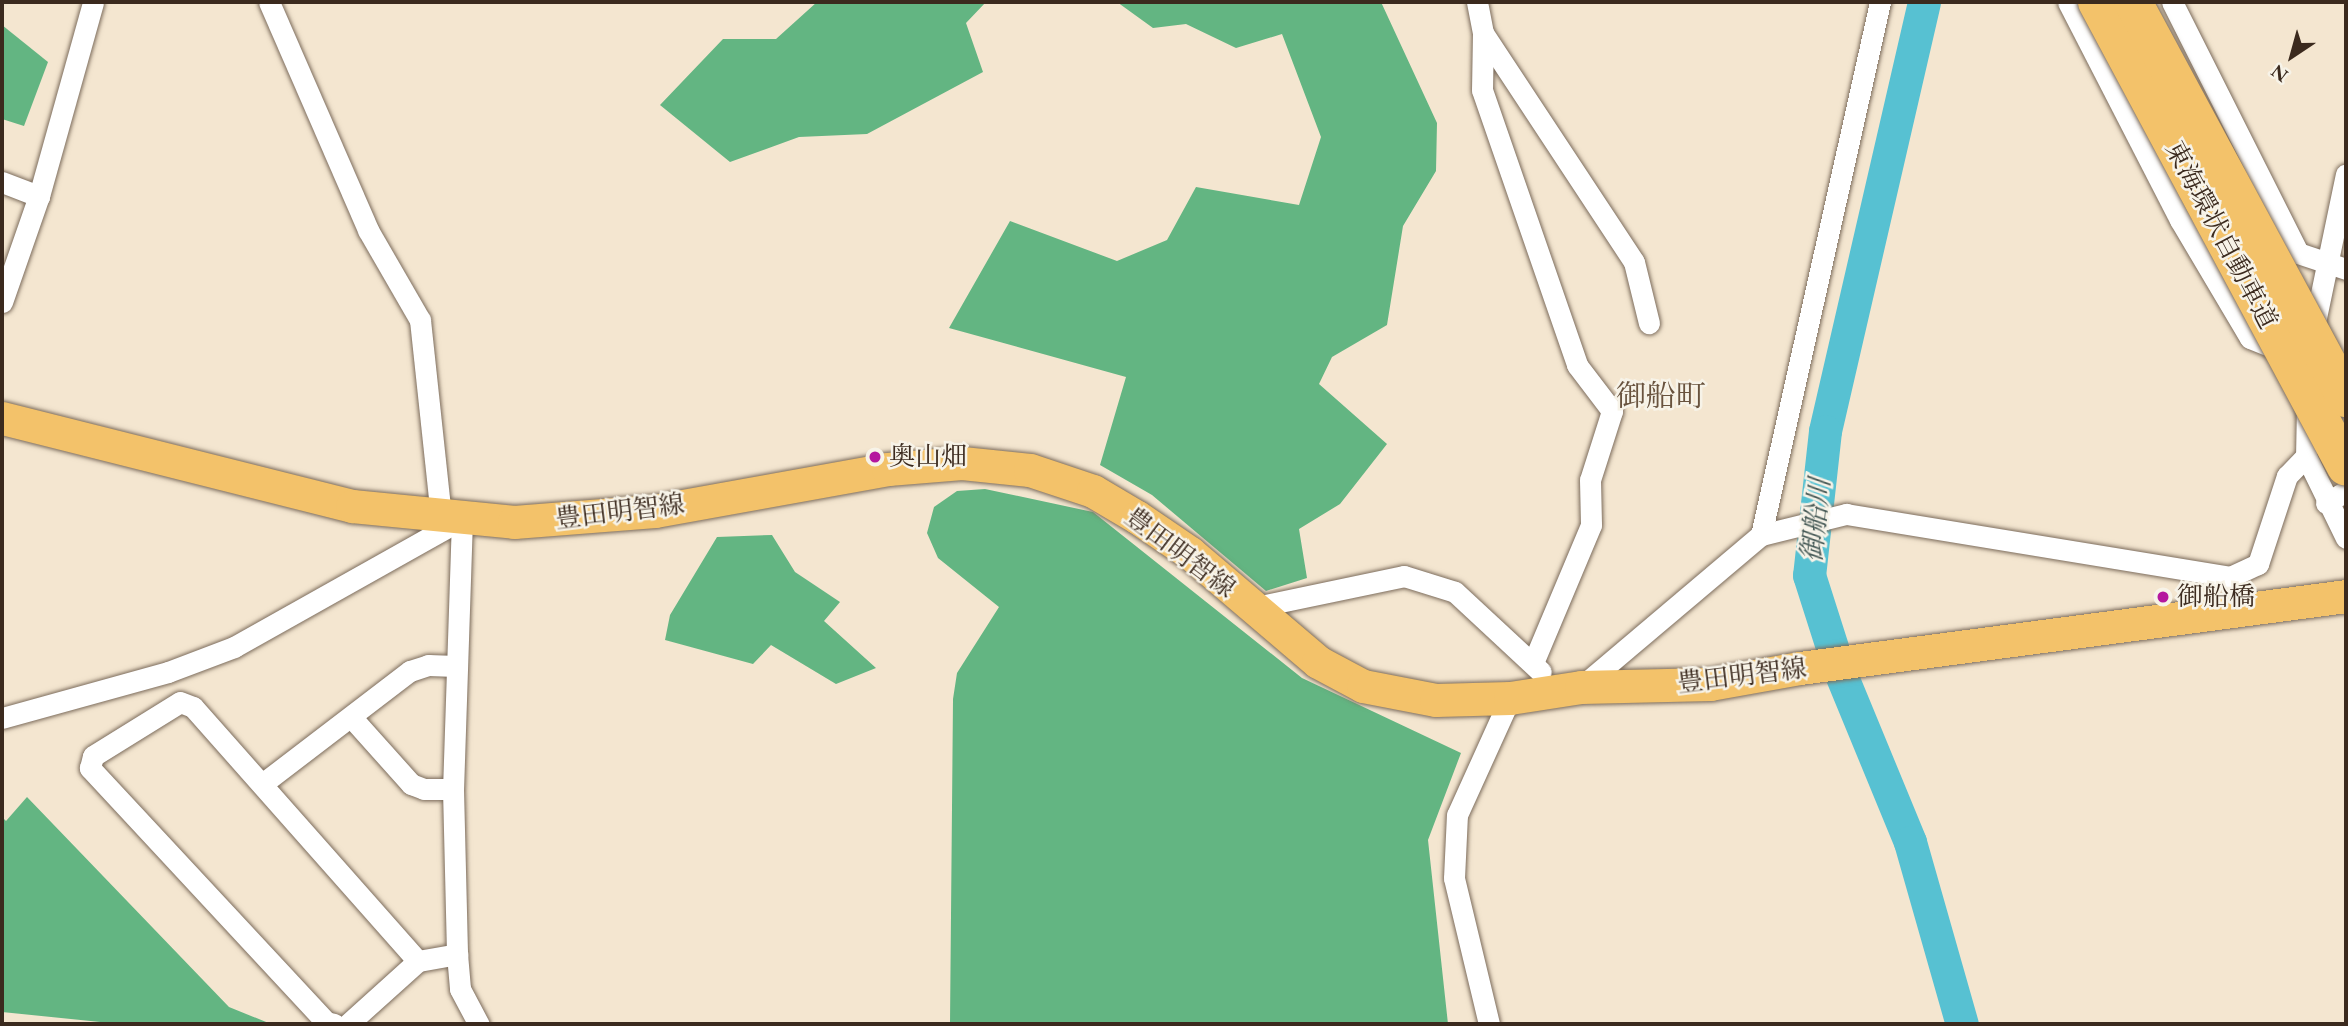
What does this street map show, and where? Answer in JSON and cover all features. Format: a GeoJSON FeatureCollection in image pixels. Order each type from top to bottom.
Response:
{"type":"FeatureCollection","features":[{"type":"Feature","properties":{"kind":"highway","name":"東海環状自動車道"},"geometry":{"type":"LineString","coordinates":[[2096,2],[2346,467]]}},
{"type":"Feature","properties":{"kind":"highway","name":"東海環状自動車道"},"geometry":{"type":"LineString","coordinates":[[2133,2],[2346,398]]}},
{"type":"Feature","properties":{"kind":"main road","name":"豊田明智線"},"geometry":{"type":"LineString","coordinates":[[2,418],[352,506],[531,523],[655,511],[770,488],[950,464],[1030,470],[1093,491],[1137,517],[1189,553],[1318,662],[1363,686],[1436,700],[1510,698],[1570,689],[1710,684],[1800,668],[2346,596]]}},
{"type":"Feature","properties":{"kind":"street"},"geometry":{"type":"LineString","coordinates":[[2,302],[39,196],[93,2]]}},
{"type":"Feature","properties":{"kind":"street"},"geometry":{"type":"LineString","coordinates":[[269,2],[368,230],[420,320],[452,517],[456,666],[453,789],[457,954],[460,989],[479,1024]]}},
{"type":"Feature","properties":{"kind":"street"},"geometry":{"type":"LineString","coordinates":[[1477,2],[1483,33],[1482,90],[1577,365],[1612,411],[1590,480],[1591,525],[1533,663]]}},
{"type":"Feature","properties":{"kind":"street"},"geometry":{"type":"LineString","coordinates":[[1761,535],[1880,2]]}},
{"type":"Feature","properties":{"kind":"street"},"geometry":{"type":"LineString","coordinates":[[2068,2],[2180,220],[2249,338],[2346,377]]}},
{"type":"Feature","properties":{"kind":"street"},"geometry":{"type":"LineString","coordinates":[[2172,2],[2298,253],[2346,270]]}},
{"type":"Feature","properties":{"kind":"street"},"geometry":{"type":"LineString","coordinates":[[1483,33],[1634,262],[1649,323]]}},
{"type":"Feature","properties":{"kind":"street"},"geometry":{"type":"LineString","coordinates":[[2346,173],[2325,264],[2309,361],[2306,456],[2326,503],[2346,538]]}},
{"type":"Feature","properties":{"kind":"street"},"geometry":{"type":"LineString","coordinates":[[2180,220],[2261,179]]}},
{"type":"Feature","properties":{"kind":"street"},"geometry":{"type":"LineString","coordinates":[[2,182],[39,196]]}},
{"type":"Feature","properties":{"kind":"street"},"geometry":{"type":"LineString","coordinates":[[1251,608],[1404,576],[1455,592],[1533,663],[1570,689],[1761,535],[1846,514],[2230,577],[2258,564],[2287,476],[2306,456]]}},
{"type":"Feature","properties":{"kind":"street"},"geometry":{"type":"LineString","coordinates":[[2326,503],[2346,491]]}},
{"type":"Feature","properties":{"kind":"street"},"geometry":{"type":"LineString","coordinates":[[2,718],[168,673],[234,647],[452,517]]}},
{"type":"Feature","properties":{"kind":"street"},"geometry":{"type":"LineString","coordinates":[[262,784],[352,718],[410,671],[428,665],[456,666]]}},
{"type":"Feature","properties":{"kind":"street"},"geometry":{"type":"LineString","coordinates":[[1489,1024],[1454,878],[1457,815],[1510,698]]}},
{"type":"Feature","properties":{"kind":"street"},"geometry":{"type":"LineString","coordinates":[[334,1024],[326,1022],[90,768],[93,756],[180,702],[193,707],[418,961]]}},
{"type":"Feature","properties":{"kind":"street"},"geometry":{"type":"LineString","coordinates":[[352,718],[411,784],[424,789],[453,789]]}},
{"type":"Feature","properties":{"kind":"street"},"geometry":{"type":"LineString","coordinates":[[348,1024],[418,961],[457,954]]}},
{"type":"Feature","properties":{"kind":"green space"},"geometry":{"type":"Polygon","coordinates":[[[817,2],[986,2],[966,23],[983,72],[867,134],[799,137],[730,162],[660,105],[723,39],[776,39],[817,2]]]}},
{"type":"Feature","properties":{"kind":"green space"},"geometry":{"type":"Polygon","coordinates":[[[1117,2],[1381,2],[1437,123],[1436,171],[1403,226],[1387,325],[1332,357],[1319,384],[1387,444],[1340,504],[1299,529],[1307,578],[1266,591],[1152,495],[1100,465],[1126,377],[949,328],[1010,221],[1117,261],[1167,240],[1196,187],[1299,205],[1321,137],[1282,34],[1236,48],[1186,24],[1153,28],[1117,2]]]}},
{"type":"Feature","properties":{"kind":"green space"},"geometry":{"type":"Polygon","coordinates":[[[2,25],[48,62],[24,126],[2,119],[2,25]]]}},
{"type":"Feature","properties":{"kind":"green space"},"geometry":{"type":"Polygon","coordinates":[[[985,489],[1093,512],[1302,678],[1461,753],[1428,840],[1448,1024],[950,1024],[953,699],[957,673],[999,607],[938,558],[927,533],[934,507],[957,491],[985,489]]]}},
{"type":"Feature","properties":{"kind":"green space"},"geometry":{"type":"Polygon","coordinates":[[[772,535],[795,572],[840,602],[824,621],[876,668],[836,684],[771,645],[753,664],[665,640],[670,615],[717,537],[772,535]]]}},
{"type":"Feature","properties":{"kind":"green space"},"geometry":{"type":"Polygon","coordinates":[[[27,797],[229,1007],[271,1024],[120,1024],[2,1012],[2,817],[6,821],[27,797]]]}},
{"type":"Feature","properties":{"kind":"waterway","name":"御船川"},"geometry":{"type":"LineString","coordinates":[[1924,2],[1825,431],[1809,575],[1840,672],[1910,842],[1962,1024]]}},
{"type":"Feature","properties":{"kind":"place","name":"奥山畑"},"geometry":{"type":"Point","coordinates":[875,457]}},
{"type":"Feature","properties":{"kind":"place","name":"御船橋"},"geometry":{"type":"Point","coordinates":[2163,597]}},
{"type":"Feature","properties":{"kind":"district","name":"御船町"},"geometry":{"type":"Point","coordinates":[1661,396]}}]}
